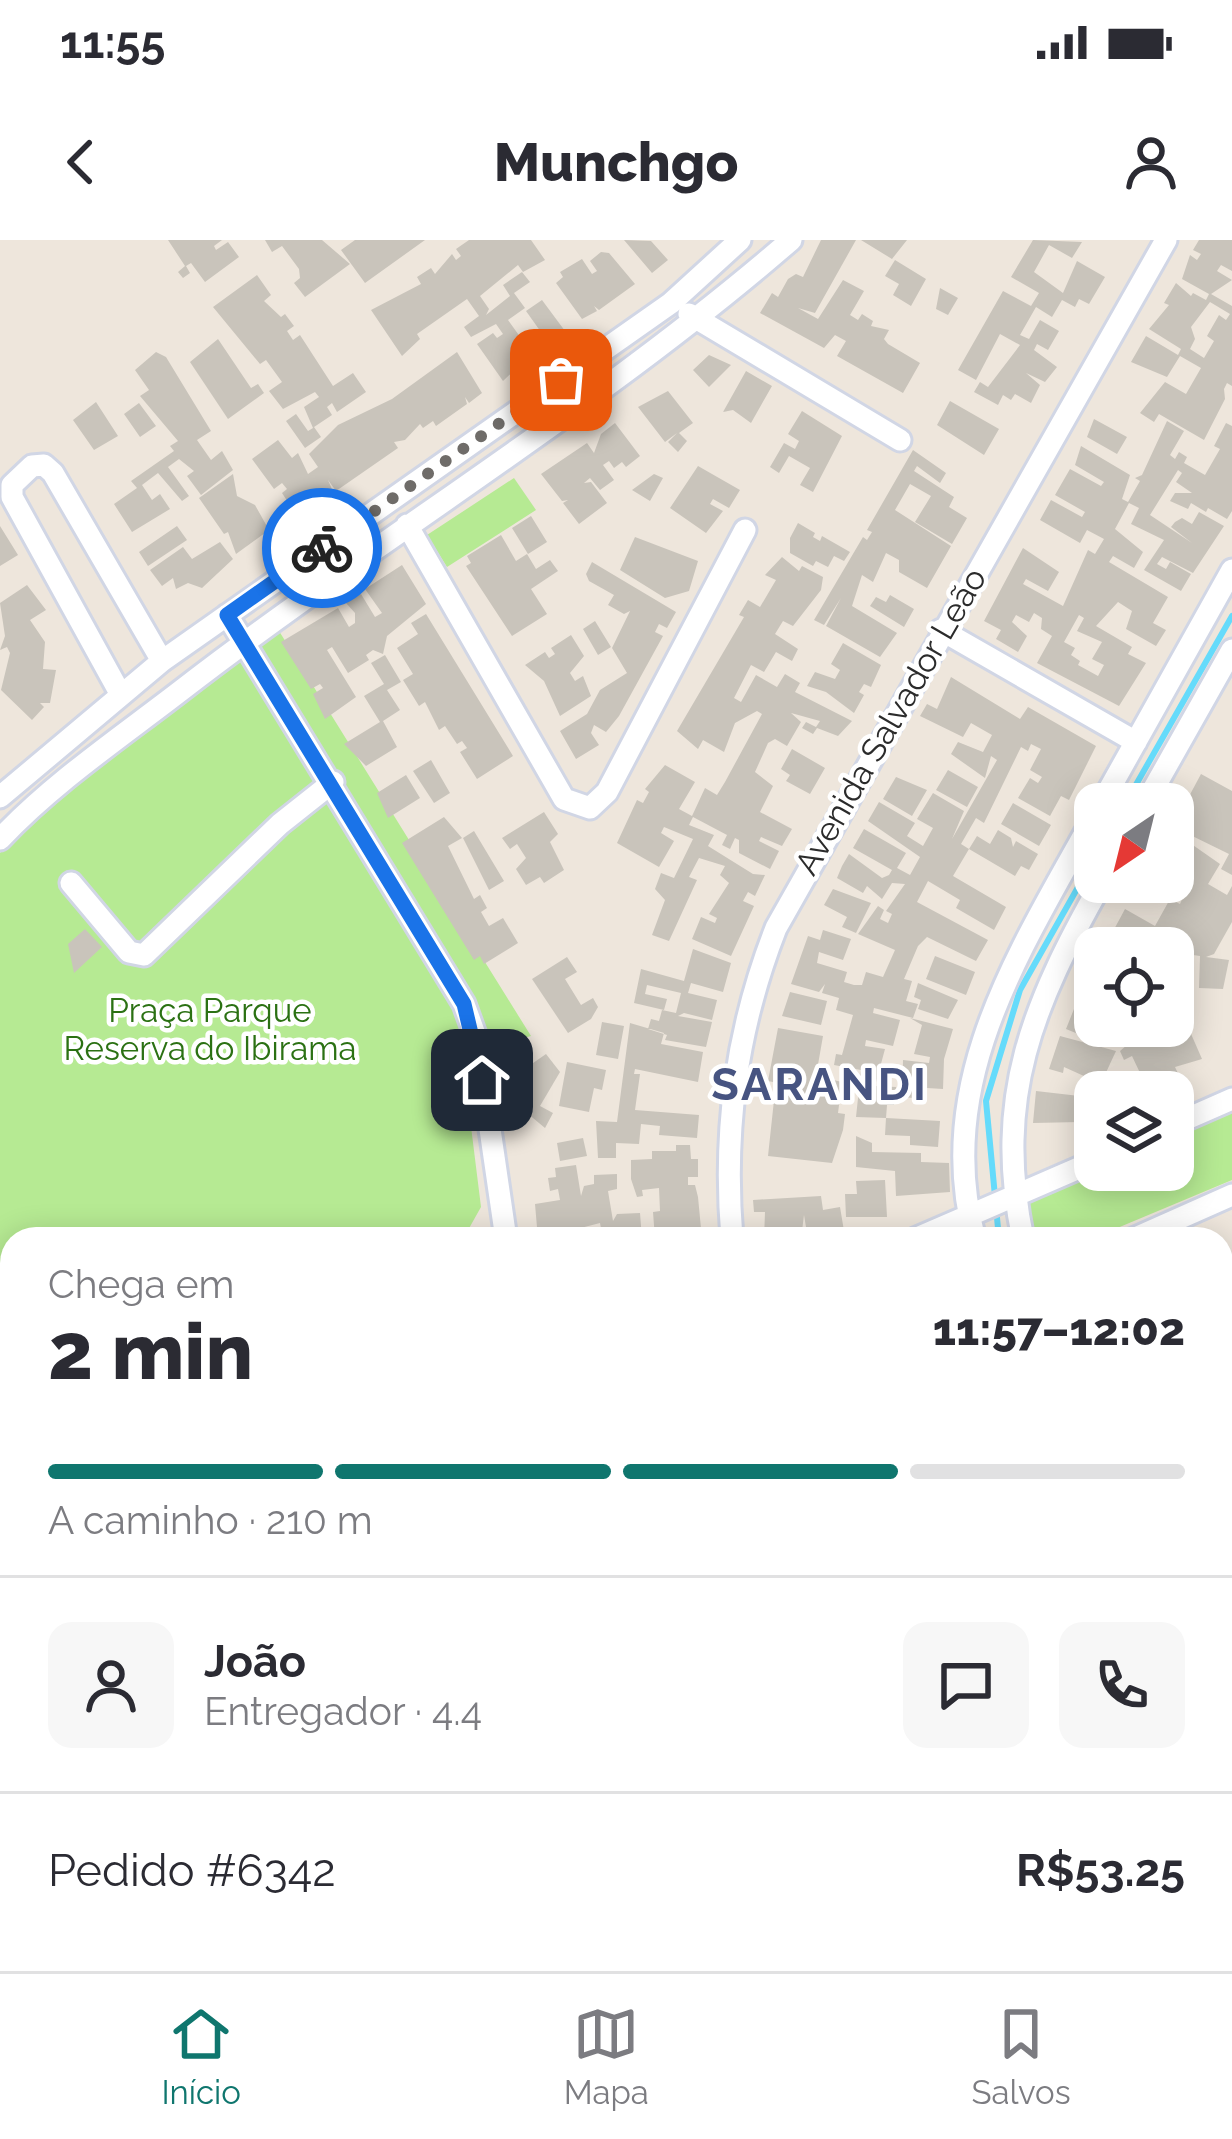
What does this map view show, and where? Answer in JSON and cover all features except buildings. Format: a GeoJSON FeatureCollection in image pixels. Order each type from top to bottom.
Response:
{"type":"FeatureCollection","features":[{"type":"Feature","properties":{"kind":"street"},"geometry":{"type":"LineString","coordinates":[[0,797],[162,661],[670,303],[740,240]]}},
{"type":"Feature","properties":{"kind":"street"},"geometry":{"type":"LineString","coordinates":[[0,839],[88,763],[245,642],[700,320],[791,240]]}},
{"type":"Feature","properties":{"kind":"street","name":"Avenida Salvador Leão"},"geometry":{"type":"LineString","coordinates":[[732,1227],[730,1115],[755,982],[794,891],[1166,240]]}},
{"type":"Feature","properties":{"kind":"street"},"geometry":{"type":"LineString","coordinates":[[670,303],[900,440]]}},
{"type":"Feature","properties":{"kind":"street"},"geometry":{"type":"LineString","coordinates":[[121,695],[12,497],[12,485],[32,466],[44,465],[53,473],[162,661]]}},
{"type":"Feature","properties":{"kind":"street"},"geometry":{"type":"LineString","coordinates":[[406,525],[564,800],[590,808],[608,792],[745,530]]}},
{"type":"Feature","properties":{"kind":"street"},"geometry":{"type":"LineString","coordinates":[[1113,783],[1232,570]]}},
{"type":"Feature","properties":{"kind":"street"},"geometry":{"type":"LineString","coordinates":[[227,615],[333,782],[472,1022],[504,1227]]}},
{"type":"Feature","properties":{"kind":"street"},"geometry":{"type":"LineString","coordinates":[[941,630],[1136,742]]}},
{"type":"Feature","properties":{"kind":"street"},"geometry":{"type":"LineString","coordinates":[[1157,783],[1232,650]]}},
{"type":"Feature","properties":{"kind":"street"},"geometry":{"type":"LineString","coordinates":[[69,736],[88,763]]}},
{"type":"Feature","properties":{"kind":"street"},"geometry":{"type":"LineString","coordinates":[[71,883],[129,952],[144,955],[280,824],[333,782]]}},
{"type":"Feature","properties":{"kind":"street"},"geometry":{"type":"LineString","coordinates":[[975,1227],[966,1134],[980,1042],[995,998],[1074,853]]}},
{"type":"Feature","properties":{"kind":"street"},"geometry":{"type":"LineString","coordinates":[[1019,1227],[1010,1198],[1012,1108],[1023,1055],[1064,953],[1091,903]]}},
{"type":"Feature","properties":{"kind":"street"},"geometry":{"type":"LineString","coordinates":[[1194,1116],[1232,1099]]}},
{"type":"Feature","properties":{"kind":"street"},"geometry":{"type":"LineString","coordinates":[[943,1227],[1074,1169]]}},
{"type":"Feature","properties":{"kind":"street"},"geometry":{"type":"LineString","coordinates":[[1161,1227],[1232,1196]]}},
{"type":"Feature","properties":{"kind":"green space"},"geometry":{"type":"Polygon","coordinates":[[[514,478],[536,510],[447,567],[427,535],[514,478]]]}},
{"type":"Feature","properties":{"kind":"green space","name":"Praça Parque Reserva do Ibirama"},"geometry":{"type":"Polygon","coordinates":[[[279,631],[531,1036],[471,1052],[460,1038],[481,1207],[470,1227],[0,1227],[0,853],[24,826],[279,631]]]}},
{"type":"Feature","properties":{"kind":"green space"},"geometry":{"type":"Polygon","coordinates":[[[1232,1112],[1232,1180],[1120,1227],[1026,1227],[1021,1203],[1074,1180],[1074,1191],[1194,1191],[1194,1129],[1232,1112]]]}},
{"type":"Feature","properties":{"kind":"waterway"},"geometry":{"type":"LineString","coordinates":[[1137,783],[1232,616]]}},
{"type":"Feature","properties":{"kind":"waterway"},"geometry":{"type":"LineString","coordinates":[[998,1227],[986,1101],[1020,990],[1074,894]]}},
{"type":"Feature","properties":{"kind":"way so far"},"geometry":{"type":"LineString","coordinates":[[322,548],[561,380]]}},
{"type":"Feature","properties":{"kind":"district","name":"SARANDI"},"geometry":{"type":"Point","coordinates":[820,1084]}},
{"type":"Feature","properties":{"kind":"route"},"geometry":{"type":"LineString","coordinates":[[322,548],[227,615],[333,782],[464,1004],[477,1040],[482,1080]]}}]}
